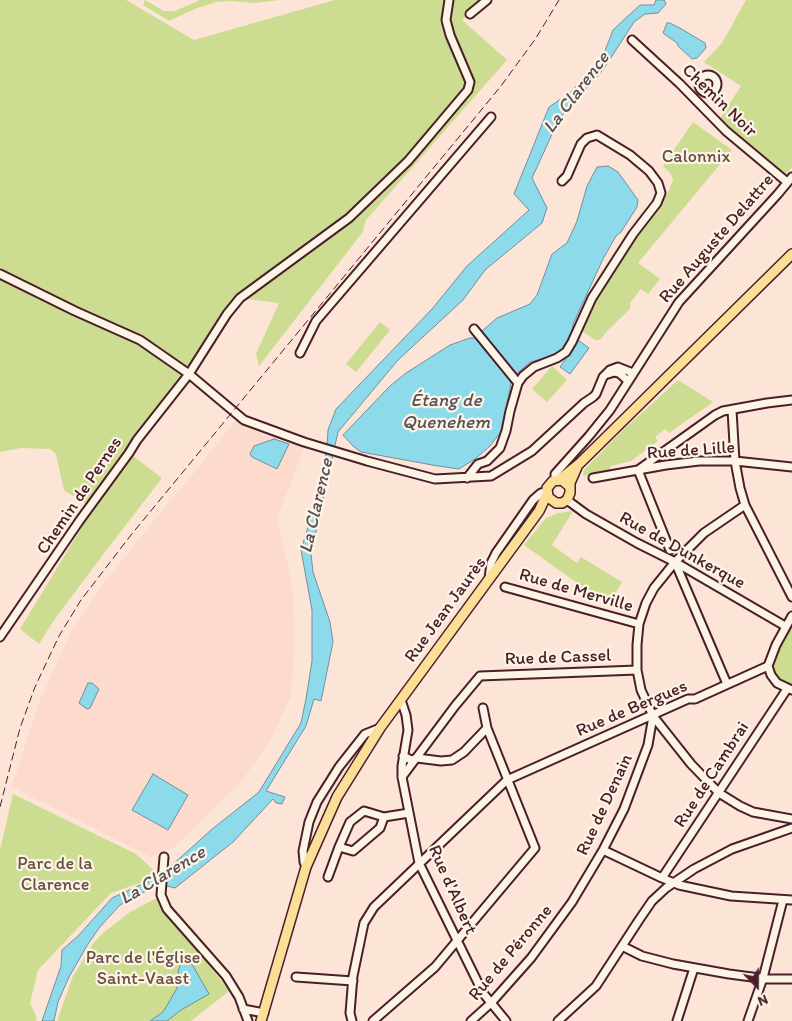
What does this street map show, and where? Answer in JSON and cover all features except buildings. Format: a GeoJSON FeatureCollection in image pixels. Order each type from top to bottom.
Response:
{"type":"FeatureCollection","features":[{"type":"Feature","properties":{"kind":"main road"},"geometry":{"type":"LineString","coordinates":[[580,463],[572,477],[567,500],[562,503],[556,503],[550,500],[547,492],[549,485],[580,463],[792,254]]}},
{"type":"Feature","properties":{"kind":"main road"},"geometry":{"type":"LineString","coordinates":[[557,480],[564,481],[569,486]]}},
{"type":"Feature","properties":{"kind":"main road","name":"Rue Jean Jaurès"},"geometry":{"type":"LineString","coordinates":[[262,1017],[306,867],[337,797],[380,728],[539,512],[547,492]]}},
{"type":"Feature","properties":{"kind":"main road","name":"Rue Jean Jaurès"},"geometry":{"type":"LineString","coordinates":[[539,512],[556,503]]}},
{"type":"Feature","properties":{"kind":"street","name":"Chemin de Pernes"},"geometry":{"type":"LineString","coordinates":[[0,637],[80,520],[129,453],[136,440],[189,374],[214,332],[240,298],[350,218],[408,161],[468,90],[470,82],[450,36],[446,20],[449,0]]}},
{"type":"Feature","properties":{"kind":"street"},"geometry":{"type":"LineString","coordinates":[[470,14],[487,0]]}},
{"type":"Feature","properties":{"kind":"street","name":"Chemin Noir"},"geometry":{"type":"LineString","coordinates":[[632,40],[695,98],[726,131],[789,179]]}},
{"type":"Feature","properties":{"kind":"street"},"geometry":{"type":"LineString","coordinates":[[695,98],[702,92]]}},
{"type":"Feature","properties":{"kind":"street"},"geometry":{"type":"LineString","coordinates":[[300,353],[316,321],[491,117]]}},
{"type":"Feature","properties":{"kind":"street"},"geometry":{"type":"LineString","coordinates":[[467,478],[478,464],[487,461],[500,448],[518,383],[523,376],[534,367],[557,358],[566,352],[592,298],[633,234],[657,203],[661,192],[658,183],[653,177],[630,155],[597,135],[587,138],[581,144],[567,176],[562,181]]}},
{"type":"Feature","properties":{"kind":"street","name":"Rue Auguste Delattre"},"geometry":{"type":"LineString","coordinates":[[557,480],[555,474],[610,410],[679,302],[786,186],[789,179]]}},
{"type":"Feature","properties":{"kind":"street"},"geometry":{"type":"LineString","coordinates":[[0,274],[140,340],[189,374],[244,420],[323,448],[435,479],[492,476],[532,451],[593,397],[598,386],[610,370],[618,367],[633,373]]}},
{"type":"Feature","properties":{"kind":"street"},"geometry":{"type":"LineString","coordinates":[[474,329],[518,383]]}},
{"type":"Feature","properties":{"kind":"street"},"geometry":{"type":"LineString","coordinates":[[605,375],[614,372],[619,373],[628,381]]}},
{"type":"Feature","properties":{"kind":"street"},"geometry":{"type":"LineString","coordinates":[[670,550],[638,470],[715,415],[767,403],[792,400]]}},
{"type":"Feature","properties":{"kind":"street"},"geometry":{"type":"LineString","coordinates":[[732,410],[735,461],[745,505],[792,597]]}},
{"type":"Feature","properties":{"kind":"street","name":"Rue de Lille"},"geometry":{"type":"LineString","coordinates":[[593,478],[699,461],[735,461],[792,467]]}},
{"type":"Feature","properties":{"kind":"street"},"geometry":{"type":"LineString","coordinates":[[489,579],[490,562],[496,553],[533,500],[541,493],[547,492]]}},
{"type":"Feature","properties":{"kind":"street","name":"Rue de Dunkerque"},"geometry":{"type":"LineString","coordinates":[[567,500],[586,514],[675,562],[785,626]]}},
{"type":"Feature","properties":{"kind":"street"},"geometry":{"type":"LineString","coordinates":[[745,505],[704,533],[675,562],[654,588],[646,603],[639,624],[637,645],[638,670],[641,690],[653,716],[691,764],[719,793],[753,812],[792,819]]}},
{"type":"Feature","properties":{"kind":"street"},"geometry":{"type":"LineString","coordinates":[[675,562],[727,684]]}},
{"type":"Feature","properties":{"kind":"street","name":"Rue de Merville"},"geometry":{"type":"LineString","coordinates":[[505,587],[639,624]]}},
{"type":"Feature","properties":{"kind":"street"},"geometry":{"type":"LineString","coordinates":[[789,689],[777,683],[771,675],[768,666],[785,626],[792,616]]}},
{"type":"Feature","properties":{"kind":"street","name":"Rue de Bergues"},"geometry":{"type":"LineString","coordinates":[[352,1021],[350,1013],[353,981],[364,924],[374,907],[507,780],[688,699],[695,699],[768,666]]}},
{"type":"Feature","properties":{"kind":"street","name":"Rue de Cassel"},"geometry":{"type":"LineString","coordinates":[[417,758],[455,706],[480,676],[638,670]]}},
{"type":"Feature","properties":{"kind":"street","name":"Rue de Cambrai"},"geometry":{"type":"LineString","coordinates":[[662,878],[789,689]]}},
{"type":"Feature","properties":{"kind":"street","name":"Rue d'Albert"},"geometry":{"type":"LineString","coordinates":[[401,700],[406,714],[408,730],[403,756],[402,777],[419,862],[483,993],[506,1021]]}},
{"type":"Feature","properties":{"kind":"street"},"geometry":{"type":"LineString","coordinates":[[373,1021],[435,967],[535,848],[487,728],[483,708]]}},
{"type":"Feature","properties":{"kind":"street","name":"Rue de Denain"},"geometry":{"type":"LineString","coordinates":[[572,902],[624,808],[648,745],[653,716]]}},
{"type":"Feature","properties":{"kind":"street","name":"Rue Jean Jaurès"},"geometry":{"type":"LineString","coordinates":[[306,867],[303,851],[309,822],[317,802],[339,767],[364,734],[380,728]]}},
{"type":"Feature","properties":{"kind":"street"},"geometry":{"type":"LineString","coordinates":[[403,756],[410,760],[417,758],[441,761],[452,760],[464,752],[487,728]]}},
{"type":"Feature","properties":{"kind":"street"},"geometry":{"type":"LineString","coordinates":[[402,777],[417,758]]}},
{"type":"Feature","properties":{"kind":"street"},"geometry":{"type":"LineString","coordinates":[[328,877],[350,822],[364,811],[384,817],[409,813]]}},
{"type":"Feature","properties":{"kind":"street"},"geometry":{"type":"LineString","coordinates":[[340,847],[353,851],[380,828],[384,817]]}},
{"type":"Feature","properties":{"kind":"street"},"geometry":{"type":"LineString","coordinates":[[558,1021],[596,986],[652,901],[673,883],[694,869],[732,849],[791,829],[783,818]]}},
{"type":"Feature","properties":{"kind":"street"},"geometry":{"type":"LineString","coordinates":[[602,850],[673,883],[731,896],[792,900]]}},
{"type":"Feature","properties":{"kind":"street"},"geometry":{"type":"LineString","coordinates":[[164,857],[161,895],[167,909],[226,976],[239,997],[248,1021]]}},
{"type":"Feature","properties":{"kind":"street"},"geometry":{"type":"LineString","coordinates":[[748,1021],[763,978],[782,900]]}},
{"type":"Feature","properties":{"kind":"street","name":"Rue de Péronne"},"geometry":{"type":"LineString","coordinates":[[471,1021],[531,958],[572,902]]}},
{"type":"Feature","properties":{"kind":"street"},"geometry":{"type":"LineString","coordinates":[[622,946],[642,956],[694,968],[763,978],[792,979]]}},
{"type":"Feature","properties":{"kind":"street"},"geometry":{"type":"LineString","coordinates":[[677,1021],[694,968]]}},
{"type":"Feature","properties":{"kind":"street"},"geometry":{"type":"LineString","coordinates":[[296,977],[353,981]]}},
{"type":"Feature","properties":{"kind":"street"},"geometry":{"type":"LineString","coordinates":[[243,1008],[262,1017]]}},
{"type":"Feature","properties":{"kind":"shaded area"},"geometry":{"type":"Polygon","coordinates":[[[239,416],[304,442],[305,446],[277,518],[292,583],[295,640],[291,696],[270,741],[240,783],[174,847],[151,857],[12,787],[39,703],[69,636],[104,583],[239,416]]]}},
{"type":"Feature","properties":{"kind":"green space"},"geometry":{"type":"Polygon","coordinates":[[[0,0],[126,0],[194,40],[335,0],[487,0],[462,20],[507,60],[366,220],[362,233],[259,366],[256,354],[279,303],[240,298],[129,453],[162,478],[52,623],[39,644],[20,629],[93,509],[64,490],[56,454],[50,449],[21,448],[0,452],[0,0]]]}},
{"type":"Feature","properties":{"kind":"green space"},"geometry":{"type":"Polygon","coordinates":[[[145,0],[164,11],[175,11],[200,0],[279,0],[255,3],[216,2],[197,8],[169,21],[143,5],[145,0]]]}},
{"type":"Feature","properties":{"kind":"green space"},"geometry":{"type":"Polygon","coordinates":[[[746,0],[792,0],[792,167],[786,174],[719,120],[741,86],[704,62],[722,43],[746,0]]]}},
{"type":"Feature","properties":{"kind":"green space","name":"Calonnix"},"geometry":{"type":"Polygon","coordinates":[[[693,122],[732,150],[638,263],[660,279],[648,294],[641,289],[630,303],[630,309],[600,340],[595,340],[582,331],[592,306],[634,238],[667,195],[673,180],[671,174],[663,166],[693,122]]]}},
{"type":"Feature","properties":{"kind":"green space"},"geometry":{"type":"Polygon","coordinates":[[[380,322],[390,330],[356,372],[346,364],[380,322]]]}},
{"type":"Feature","properties":{"kind":"green space"},"geometry":{"type":"Polygon","coordinates":[[[552,366],[567,380],[547,402],[532,389],[552,366]]]}},
{"type":"Feature","properties":{"kind":"green space"},"geometry":{"type":"Polygon","coordinates":[[[678,380],[713,402],[669,433],[665,429],[655,437],[658,441],[631,461],[610,466],[611,471],[583,476],[584,470],[621,432],[678,380]]]}},
{"type":"Feature","properties":{"kind":"green space"},"geometry":{"type":"Polygon","coordinates":[[[573,511],[552,545],[577,563],[581,557],[622,582],[608,605],[524,545],[546,518],[559,513],[573,511]]]}},
{"type":"Feature","properties":{"kind":"green space"},"geometry":{"type":"Polygon","coordinates":[[[792,620],[792,688],[778,682],[770,665],[792,620]]]}},
{"type":"Feature","properties":{"kind":"green space","name":"Parc de la Clarence"},"geometry":{"type":"Polygon","coordinates":[[[13,794],[136,854],[160,876],[111,893],[38,970],[30,1003],[37,1018],[36,1021],[0,1021],[0,850],[13,794]]]}},
{"type":"Feature","properties":{"kind":"green space","name":"Parc de l'Église Saint-Vaast"},"geometry":{"type":"Polygon","coordinates":[[[157,898],[229,991],[191,1021],[57,1021],[73,976],[93,944],[102,934],[130,912],[157,898]]]}},
{"type":"Feature","properties":{"kind":"water","name":"La Clarence"},"geometry":{"type":"Polygon","coordinates":[[[656,0],[664,0],[666,4],[658,13],[645,14],[634,22],[603,70],[559,119],[532,178],[547,208],[542,223],[485,270],[463,300],[398,360],[338,432],[311,554],[313,572],[330,622],[333,642],[321,701],[314,699],[306,726],[266,791],[285,797],[282,804],[276,803],[273,799],[233,842],[175,888],[159,884],[120,905],[99,928],[69,977],[58,1002],[54,1021],[42,1021],[61,966],[62,950],[79,935],[112,898],[160,876],[211,830],[259,792],[301,723],[312,661],[312,610],[301,550],[316,501],[327,448],[328,430],[336,409],[432,309],[467,266],[529,210],[514,194],[549,107],[571,92],[603,56],[613,30],[640,5],[654,5],[656,0]]]}},
{"type":"Feature","properties":{"kind":"water"},"geometry":{"type":"Polygon","coordinates":[[[667,23],[678,27],[705,43],[706,48],[697,58],[692,59],[677,43],[663,33],[667,23]]]}},
{"type":"Feature","properties":{"kind":"water","name":"Étang de Quenehem"},"geometry":{"type":"Polygon","coordinates":[[[608,166],[618,172],[638,200],[637,207],[621,232],[616,236],[603,259],[573,324],[571,340],[556,355],[530,362],[515,375],[482,331],[497,318],[530,304],[537,295],[552,254],[567,243],[577,221],[587,186],[597,167],[608,166]]]}},
{"type":"Feature","properties":{"kind":"water","name":"Étang de Quenehem"},"geometry":{"type":"Polygon","coordinates":[[[475,338],[511,382],[503,429],[490,446],[475,459],[459,469],[361,452],[343,435],[390,386],[406,373],[450,345],[475,338]]]}},
{"type":"Feature","properties":{"kind":"water"},"geometry":{"type":"Polygon","coordinates":[[[578,340],[589,348],[570,374],[560,367],[578,340]]]}},
{"type":"Feature","properties":{"kind":"water"},"geometry":{"type":"Polygon","coordinates":[[[274,439],[289,444],[277,469],[252,457],[250,454],[254,446],[274,439]]]}},
{"type":"Feature","properties":{"kind":"water"},"geometry":{"type":"Polygon","coordinates":[[[88,683],[92,683],[99,689],[90,708],[87,709],[79,703],[88,683]]]}},
{"type":"Feature","properties":{"kind":"water"},"geometry":{"type":"Polygon","coordinates":[[[153,774],[188,795],[168,830],[132,810],[153,774]]]}},
{"type":"Feature","properties":{"kind":"water"},"geometry":{"type":"Polygon","coordinates":[[[184,956],[193,966],[209,994],[181,1010],[167,1021],[150,1021],[163,1012],[176,990],[180,980],[178,971],[184,956]]]}},
{"type":"Feature","properties":{"kind":"railway"},"geometry":{"type":"LineString","coordinates":[[0,807],[20,728],[35,687],[59,636],[81,600],[131,535],[501,86],[536,38],[559,0]]}}]}
